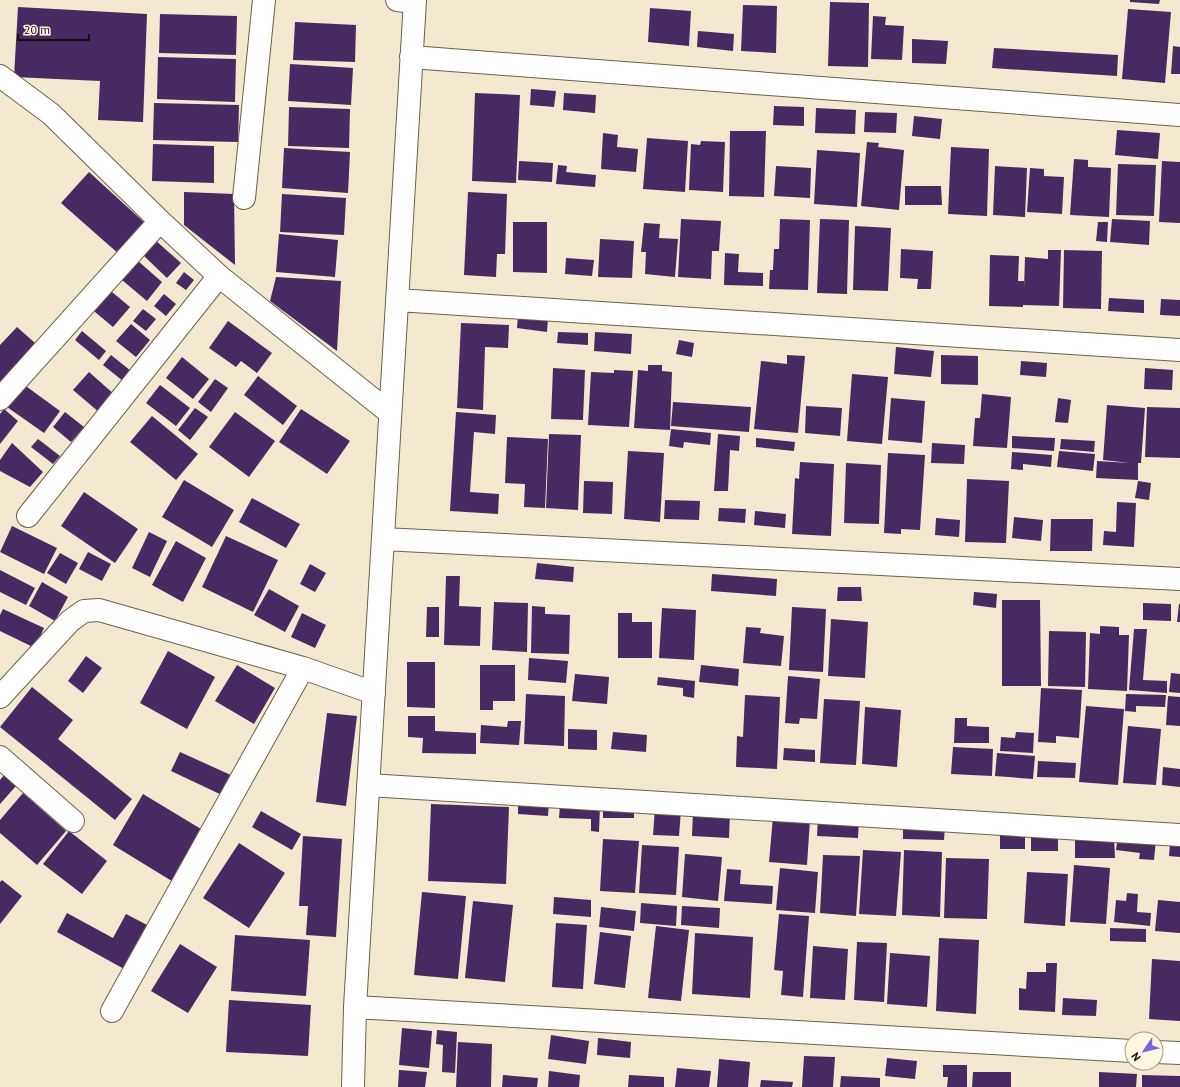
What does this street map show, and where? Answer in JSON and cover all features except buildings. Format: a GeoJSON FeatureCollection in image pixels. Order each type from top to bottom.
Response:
{"type":"FeatureCollection","features":[{"type":"Feature","properties":{"kind":"street"},"geometry":{"type":"LineString","coordinates":[[244,198],[264,0]]}},
{"type":"Feature","properties":{"kind":"street"},"geometry":{"type":"LineString","coordinates":[[353,1087],[355,1007],[411,57],[409,1]]}},
{"type":"Feature","properties":{"kind":"street"},"geometry":{"type":"LineString","coordinates":[[411,57],[1180,115]]}},
{"type":"Feature","properties":{"kind":"street"},"geometry":{"type":"LineString","coordinates":[[0,76],[51,114],[160,221],[219,276],[390,413]]}},
{"type":"Feature","properties":{"kind":"street"},"geometry":{"type":"LineString","coordinates":[[0,399],[160,221]]}},
{"type":"Feature","properties":{"kind":"street"},"geometry":{"type":"LineString","coordinates":[[28,516],[219,276]]}},
{"type":"Feature","properties":{"kind":"street"},"geometry":{"type":"LineString","coordinates":[[397,300],[1180,350]]}},
{"type":"Feature","properties":{"kind":"street"},"geometry":{"type":"LineString","coordinates":[[383,539],[1180,579]]}},
{"type":"Feature","properties":{"kind":"street"},"geometry":{"type":"LineString","coordinates":[[0,697],[70,621],[84,611],[99,610],[303,668],[374,693]]}},
{"type":"Feature","properties":{"kind":"street"},"geometry":{"type":"LineString","coordinates":[[112,1011],[303,668]]}},
{"type":"Feature","properties":{"kind":"street"},"geometry":{"type":"LineString","coordinates":[[0,757],[74,821]]}},
{"type":"Feature","properties":{"kind":"street"},"geometry":{"type":"LineString","coordinates":[[368,785],[1180,835]]}},
{"type":"Feature","properties":{"kind":"street"},"geometry":{"type":"LineString","coordinates":[[355,1007],[1124,1050]]}},
{"type":"Feature","properties":{"kind":"street"},"geometry":{"type":"LineString","coordinates":[[1164,1052],[1180,1053]]}}]}
